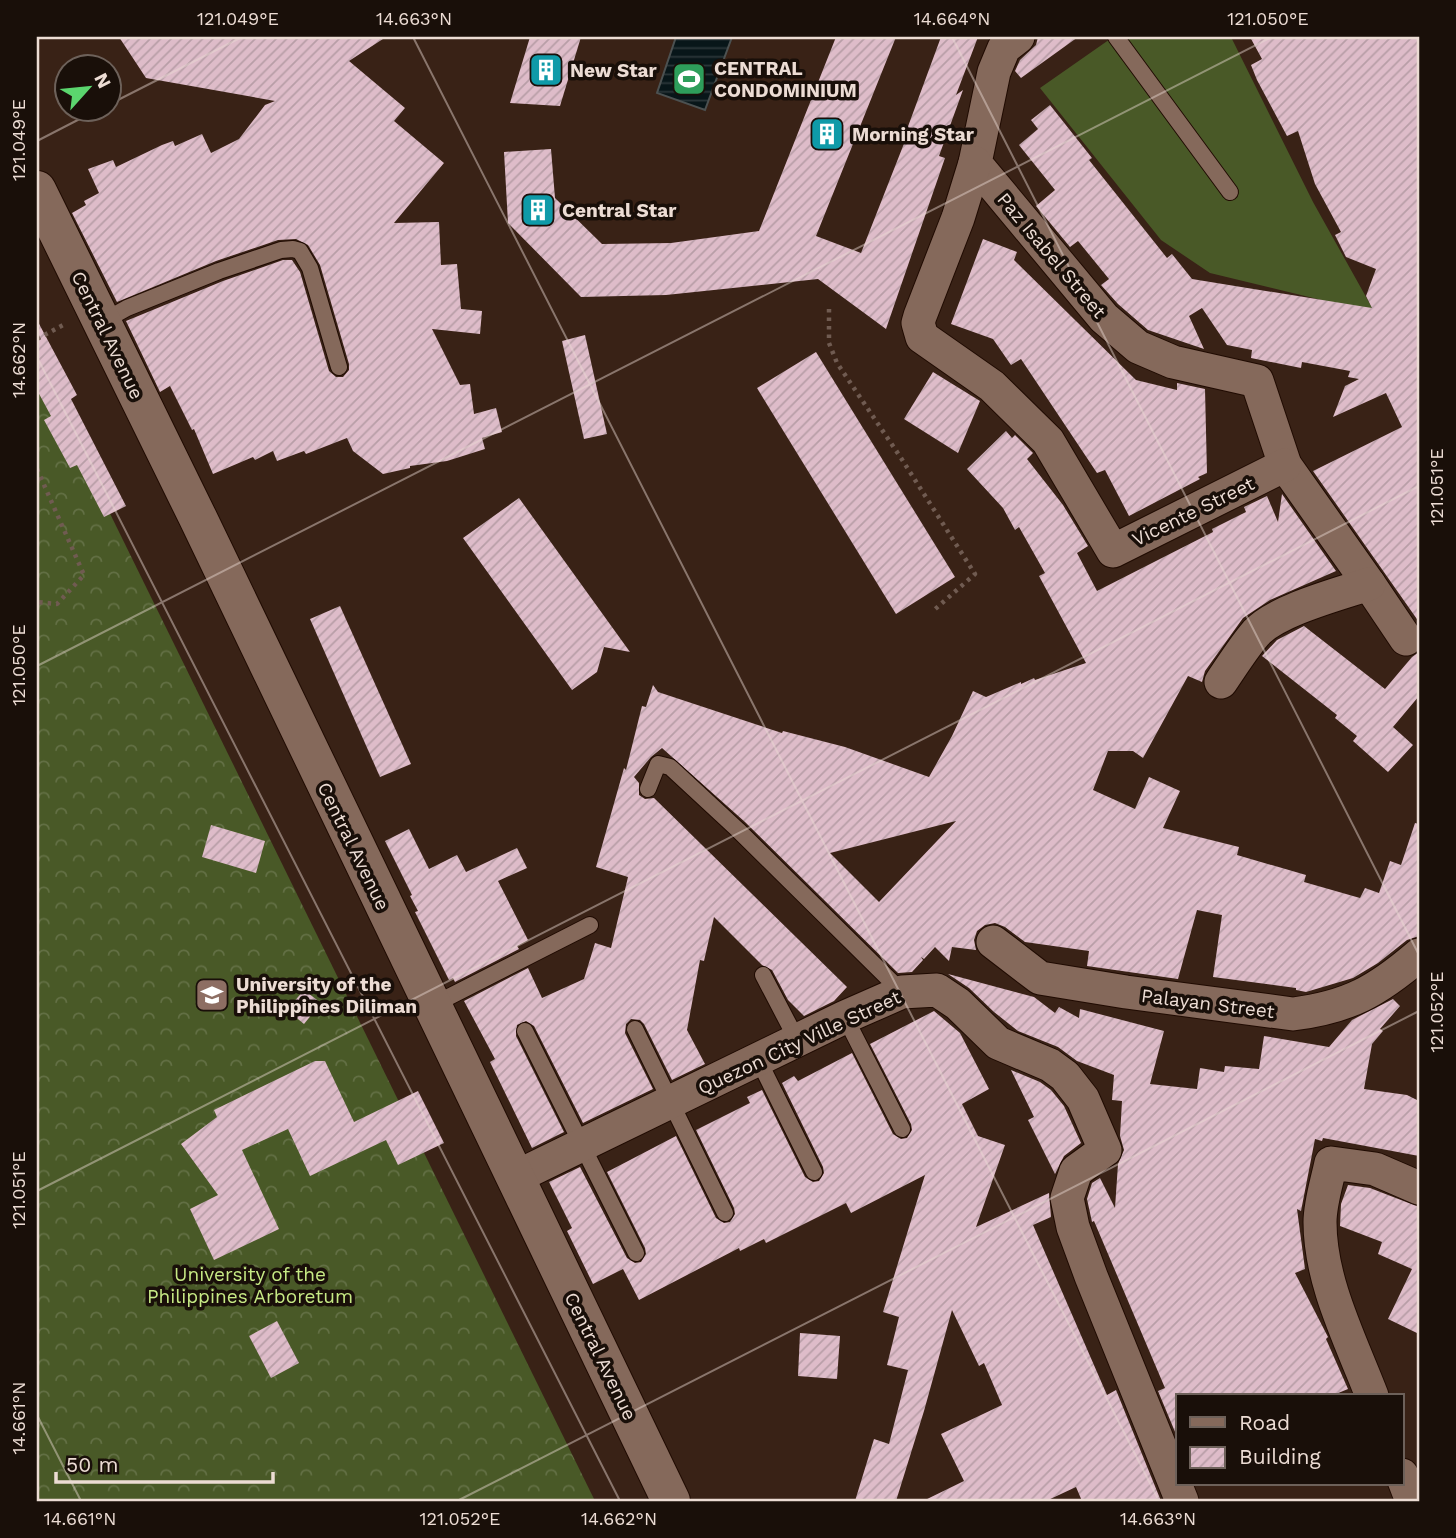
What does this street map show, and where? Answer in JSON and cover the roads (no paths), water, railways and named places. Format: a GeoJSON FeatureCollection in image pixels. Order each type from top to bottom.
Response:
{"type":"FeatureCollection","features":[{"type":"Feature","properties":{"kind":"main road","name":"Central Avenue"},"geometry":{"type":"LineString","coordinates":[[37,190],[671,1501]]}},
{"type":"Feature","properties":{"kind":"street"},"geometry":{"type":"LineString","coordinates":[[975,163],[994,72],[1004,48],[1017,37]]}},
{"type":"Feature","properties":{"kind":"street","name":"Vicente Street"},"geometry":{"type":"LineString","coordinates":[[975,163],[958,218],[920,316],[919,330],[928,341],[992,386],[1048,441],[1113,551],[1285,466]]}},
{"type":"Feature","properties":{"kind":"street","name":"Paz Isabel Street"},"geometry":{"type":"LineString","coordinates":[[975,163],[1104,318],[1138,347],[1173,362],[1257,382],[1285,466],[1406,639]]}},
{"type":"Feature","properties":{"kind":"street"},"geometry":{"type":"LineString","coordinates":[[1221,682],[1257,632],[1273,620],[1320,600],[1369,584]]}},
{"type":"Feature","properties":{"kind":"street","name":"Palayan Street"},"geometry":{"type":"LineString","coordinates":[[993,942],[1040,978],[1293,1014],[1318,1011],[1350,1002],[1377,987],[1419,955]]}},
{"type":"Feature","properties":{"kind":"street","name":"Quezon City Ville Street"},"geometry":{"type":"LineString","coordinates":[[514,1178],[845,1017],[902,992],[937,990],[958,1004],[999,1043],[1050,1065],[1065,1076],[1083,1099],[1105,1150],[1076,1171],[1067,1198],[1073,1227],[1176,1486]]}},
{"type":"Feature","properties":{"kind":"street"},"geometry":{"type":"LineString","coordinates":[[1371,1394],[1338,1310],[1324,1262],[1320,1220],[1331,1163],[1375,1169],[1419,1188]]}},
{"type":"Feature","properties":{"kind":"street"},"geometry":{"type":"LineString","coordinates":[[1404,1480],[1412,1501]]}},
{"type":"Feature","properties":{"kind":"lane"},"geometry":{"type":"LineString","coordinates":[[1116,37],[1230,191]]}},
{"type":"Feature","properties":{"kind":"lane"},"geometry":{"type":"LineString","coordinates":[[102,322],[127,308],[219,271],[293,248],[300,251],[310,268],[339,367]]}},
{"type":"Feature","properties":{"kind":"lane"},"geometry":{"type":"LineString","coordinates":[[648,789],[659,764],[670,766],[902,992]]}},
{"type":"Feature","properties":{"kind":"lane"},"geometry":{"type":"LineString","coordinates":[[431,1006],[590,925]]}},
{"type":"Feature","properties":{"kind":"lane"},"geometry":{"type":"LineString","coordinates":[[763,975],[797,1041]]}},
{"type":"Feature","properties":{"kind":"lane"},"geometry":{"type":"LineString","coordinates":[[845,1017],[902,1129]]}},
{"type":"Feature","properties":{"kind":"lane"},"geometry":{"type":"LineString","coordinates":[[635,1029],[725,1213]]}},
{"type":"Feature","properties":{"kind":"lane"},"geometry":{"type":"LineString","coordinates":[[525,1031],[636,1253]]}},
{"type":"Feature","properties":{"kind":"lane"},"geometry":{"type":"LineString","coordinates":[[758,1059],[814,1172]]}},
{"type":"Feature","properties":{"kind":"place","name":"New Star"},"geometry":{"type":"Point","coordinates":[546,70]}},
{"type":"Feature","properties":{"kind":"place","name":"CENTRAL CONDOMINIUM"},"geometry":{"type":"Point","coordinates":[689,79]}},
{"type":"Feature","properties":{"kind":"place","name":"Morning Star"},"geometry":{"type":"Point","coordinates":[827,134]}},
{"type":"Feature","properties":{"kind":"place","name":"Central Star"},"geometry":{"type":"Point","coordinates":[538,210]}},
{"type":"Feature","properties":{"kind":"place","name":"University of the Philippines Diliman"},"geometry":{"type":"Point","coordinates":[212,995]}},
{"type":"Feature","properties":{"kind":"park label","name":"University of the Philippines Arboretum"},"geometry":{"type":"Point","coordinates":[250,1285]}}]}
